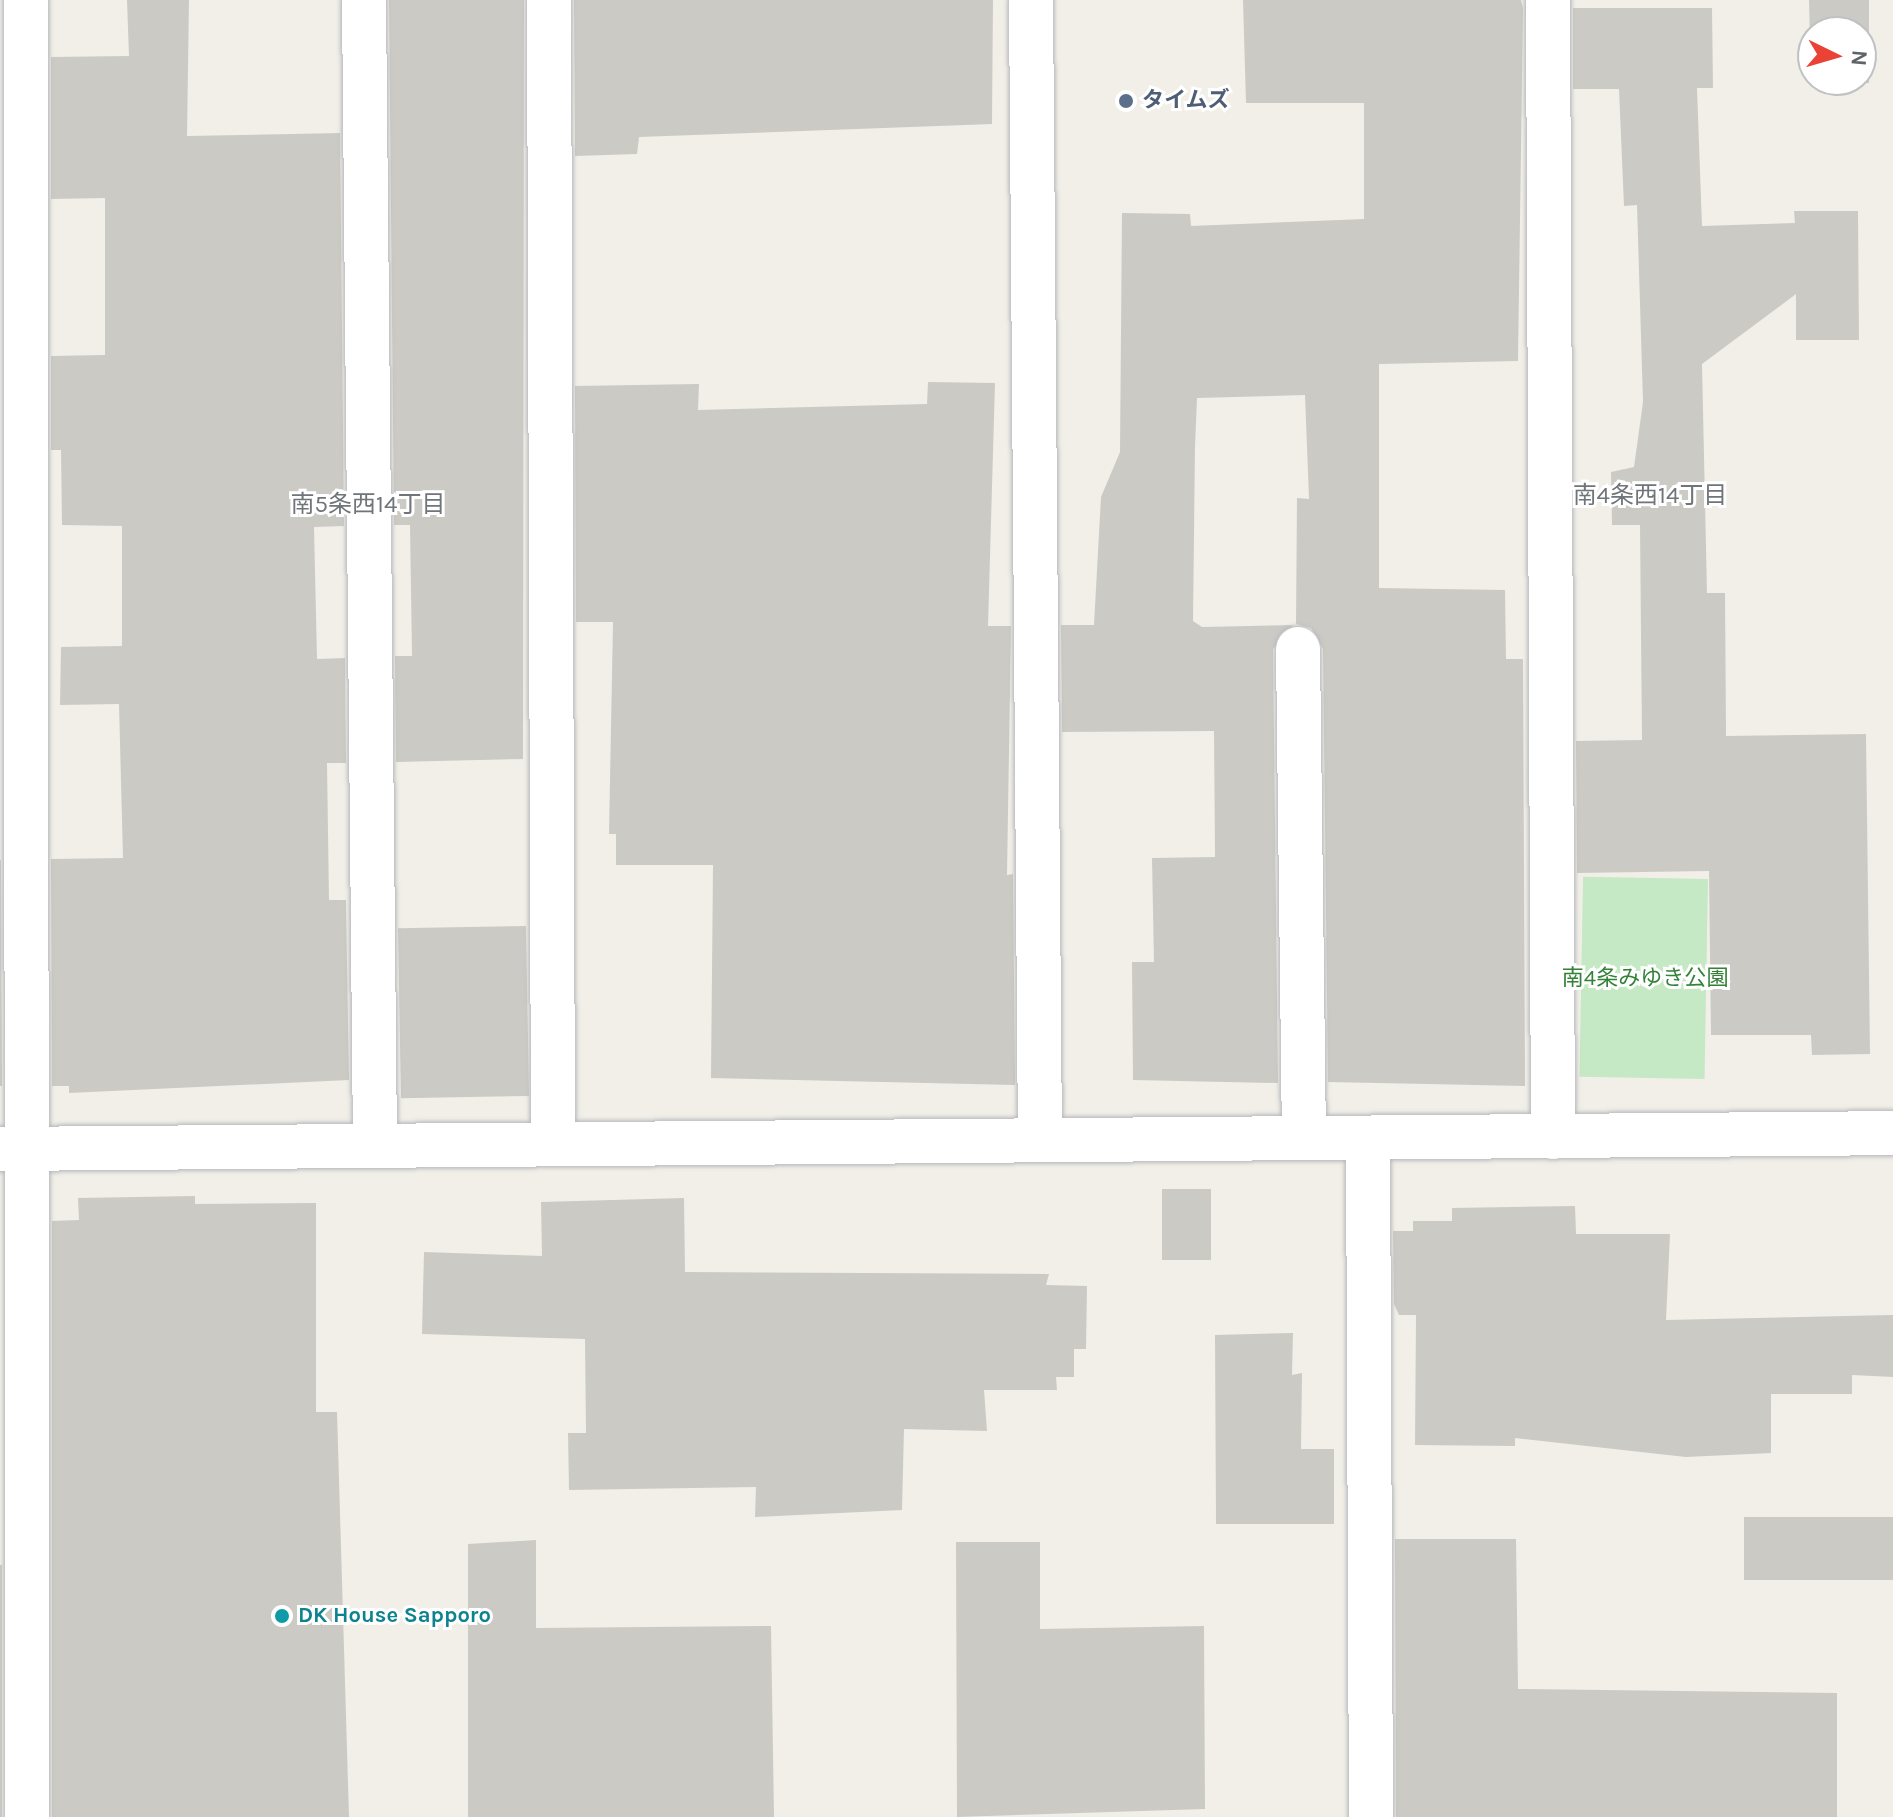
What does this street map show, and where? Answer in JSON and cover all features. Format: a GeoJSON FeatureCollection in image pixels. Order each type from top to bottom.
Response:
{"type":"FeatureCollection","features":[{"type":"Feature","properties":{"kind":"street"},"geometry":{"type":"LineString","coordinates":[[26,0],[14,1149],[27,1817]]}},
{"type":"Feature","properties":{"kind":"street"},"geometry":{"type":"LineString","coordinates":[[364,0],[375,1144]]}},
{"type":"Feature","properties":{"kind":"street"},"geometry":{"type":"LineString","coordinates":[[549,0],[553,1143]]}},
{"type":"Feature","properties":{"kind":"street"},"geometry":{"type":"LineString","coordinates":[[1031,0],[1040,1140]]}},
{"type":"Feature","properties":{"kind":"street"},"geometry":{"type":"LineString","coordinates":[[1548,0],[1553,1137]]}},
{"type":"Feature","properties":{"kind":"street"},"geometry":{"type":"LineString","coordinates":[[1298,649],[1304,1138]]}},
{"type":"Feature","properties":{"kind":"street"},"geometry":{"type":"LineString","coordinates":[[14,1149],[1893,1133]]}},
{"type":"Feature","properties":{"kind":"street"},"geometry":{"type":"LineString","coordinates":[[1368,1138],[1371,1817]]}},
{"type":"Feature","properties":{"kind":"green space","name":"南4条みゆき公園"},"geometry":{"type":"Polygon","coordinates":[[[1583,877],[1708,879],[1705,1079],[1580,1077],[1583,877]]]}},
{"type":"Feature","properties":{"kind":"building"},"geometry":{"type":"Polygon","coordinates":[[[127,0],[189,0],[187,136],[340,133],[344,526],[314,527],[317,659],[345,658],[346,763],[327,763],[329,900],[346,900],[349,1080],[69,1093],[69,1086],[52,1086],[51,859],[123,858],[119,704],[60,705],[61,647],[122,646],[122,526],[62,525],[61,450],[51,450],[51,356],[105,355],[105,198],[51,199],[51,57],[129,56],[127,0]]]}},
{"type":"Feature","properties":{"kind":"building"},"geometry":{"type":"Polygon","coordinates":[[[389,0],[524,0],[523,759],[396,762],[395,656],[412,656],[410,525],[394,525],[389,0]]]}},
{"type":"Feature","properties":{"kind":"building"},"geometry":{"type":"Polygon","coordinates":[[[574,0],[993,0],[992,124],[639,137],[637,154],[575,156],[574,0]]]}},
{"type":"Feature","properties":{"kind":"building"},"geometry":{"type":"Polygon","coordinates":[[[1243,0],[1521,0],[1518,361],[1379,364],[1379,588],[1505,590],[1506,659],[1523,659],[1525,1086],[1328,1082],[1323,649],[1311,628],[1296,624],[1297,498],[1309,499],[1305,395],[1197,398],[1195,447],[1193,621],[1202,627],[1293,625],[1273,649],[1278,1083],[1133,1080],[1132,962],[1154,962],[1152,858],[1215,857],[1214,731],[1062,732],[1061,625],[1094,625],[1101,497],[1120,452],[1122,213],[1190,214],[1191,226],[1364,219],[1364,103],[1246,103],[1243,0]]]}},
{"type":"Feature","properties":{"kind":"building"},"geometry":{"type":"Polygon","coordinates":[[[1809,0],[1869,0],[1869,16],[1809,16],[1809,0]]]}},
{"type":"Feature","properties":{"kind":"building"},"geometry":{"type":"Polygon","coordinates":[[[1573,8],[1712,8],[1713,88],[1697,88],[1702,226],[1795,223],[1794,211],[1858,211],[1859,340],[1796,340],[1796,294],[1702,364],[1707,593],[1725,593],[1726,736],[1866,734],[1870,1054],[1812,1055],[1811,1035],[1711,1035],[1709,871],[1577,873],[1576,741],[1642,740],[1640,525],[1612,525],[1611,472],[1634,467],[1643,402],[1637,205],[1624,206],[1619,89],[1573,89],[1573,8]]]}},
{"type":"Feature","properties":{"kind":"building"},"geometry":{"type":"Polygon","coordinates":[[[928,382],[995,383],[988,626],[1011,626],[1007,875],[1013,874],[1015,1085],[711,1078],[713,865],[616,865],[616,834],[609,834],[613,622],[576,622],[575,386],[699,384],[698,410],[927,404],[928,382]]]}},
{"type":"Feature","properties":{"kind":"building"},"geometry":{"type":"Polygon","coordinates":[[[0,860],[2,1086],[0,1086],[0,860]]]}},
{"type":"Feature","properties":{"kind":"building"},"geometry":{"type":"Polygon","coordinates":[[[526,926],[529,1096],[401,1098],[398,928],[526,926]]]}},
{"type":"Feature","properties":{"kind":"building"},"geometry":{"type":"Polygon","coordinates":[[[1162,1189],[1211,1189],[1211,1260],[1162,1260],[1162,1189]]]}},
{"type":"Feature","properties":{"kind":"building"},"geometry":{"type":"Polygon","coordinates":[[[195,1196],[195,1204],[316,1203],[316,1412],[337,1412],[349,1817],[52,1817],[52,1221],[79,1220],[78,1198],[195,1196]]]}},
{"type":"Feature","properties":{"kind":"building"},"geometry":{"type":"Polygon","coordinates":[[[684,1198],[685,1272],[1049,1274],[1046,1285],[1087,1286],[1086,1349],[1074,1349],[1074,1377],[1056,1377],[1057,1390],[984,1390],[987,1431],[904,1429],[902,1510],[755,1517],[756,1487],[569,1490],[568,1433],[586,1433],[585,1339],[422,1334],[424,1252],[542,1256],[541,1202],[684,1198]]]}},
{"type":"Feature","properties":{"kind":"building"},"geometry":{"type":"Polygon","coordinates":[[[1575,1206],[1576,1234],[1670,1234],[1666,1320],[1893,1315],[1893,1377],[1852,1375],[1852,1394],[1771,1394],[1771,1453],[1686,1457],[1515,1438],[1515,1446],[1415,1445],[1416,1315],[1399,1315],[1394,1304],[1393,1231],[1413,1231],[1413,1221],[1452,1221],[1452,1208],[1575,1206]]]}},
{"type":"Feature","properties":{"kind":"building"},"geometry":{"type":"Polygon","coordinates":[[[1293,1333],[1292,1375],[1302,1373],[1301,1449],[1334,1449],[1334,1524],[1216,1524],[1215,1335],[1293,1333]]]}},
{"type":"Feature","properties":{"kind":"building"},"geometry":{"type":"Polygon","coordinates":[[[1744,1517],[1893,1517],[1893,1580],[1744,1580],[1744,1517]]]}},
{"type":"Feature","properties":{"kind":"building"},"geometry":{"type":"Polygon","coordinates":[[[1395,1539],[1516,1539],[1518,1689],[1837,1693],[1837,1817],[1396,1817],[1395,1539]]]}},
{"type":"Feature","properties":{"kind":"building"},"geometry":{"type":"Polygon","coordinates":[[[536,1540],[536,1628],[771,1626],[774,1817],[468,1817],[468,1544],[536,1540]]]}},
{"type":"Feature","properties":{"kind":"building"},"geometry":{"type":"Polygon","coordinates":[[[956,1542],[1040,1542],[1040,1629],[1204,1626],[1205,1809],[957,1817],[956,1542]]]}},
{"type":"Feature","properties":{"kind":"building"},"geometry":{"type":"Polygon","coordinates":[[[0,1565],[2,1817],[0,1817],[0,1565]]]}},
{"type":"Feature","properties":{"kind":"place","name":"タイムズ"},"geometry":{"type":"Point","coordinates":[1126,101]}},
{"type":"Feature","properties":{"kind":"place","name":"DK House Sapporo"},"geometry":{"type":"Point","coordinates":[282,1616]}},
{"type":"Feature","properties":{"kind":"district","name":"南4条西14丁目"},"geometry":{"type":"Point","coordinates":[1650,496]}},
{"type":"Feature","properties":{"kind":"district","name":"南5条西14丁目"},"geometry":{"type":"Point","coordinates":[368,505]}}]}
